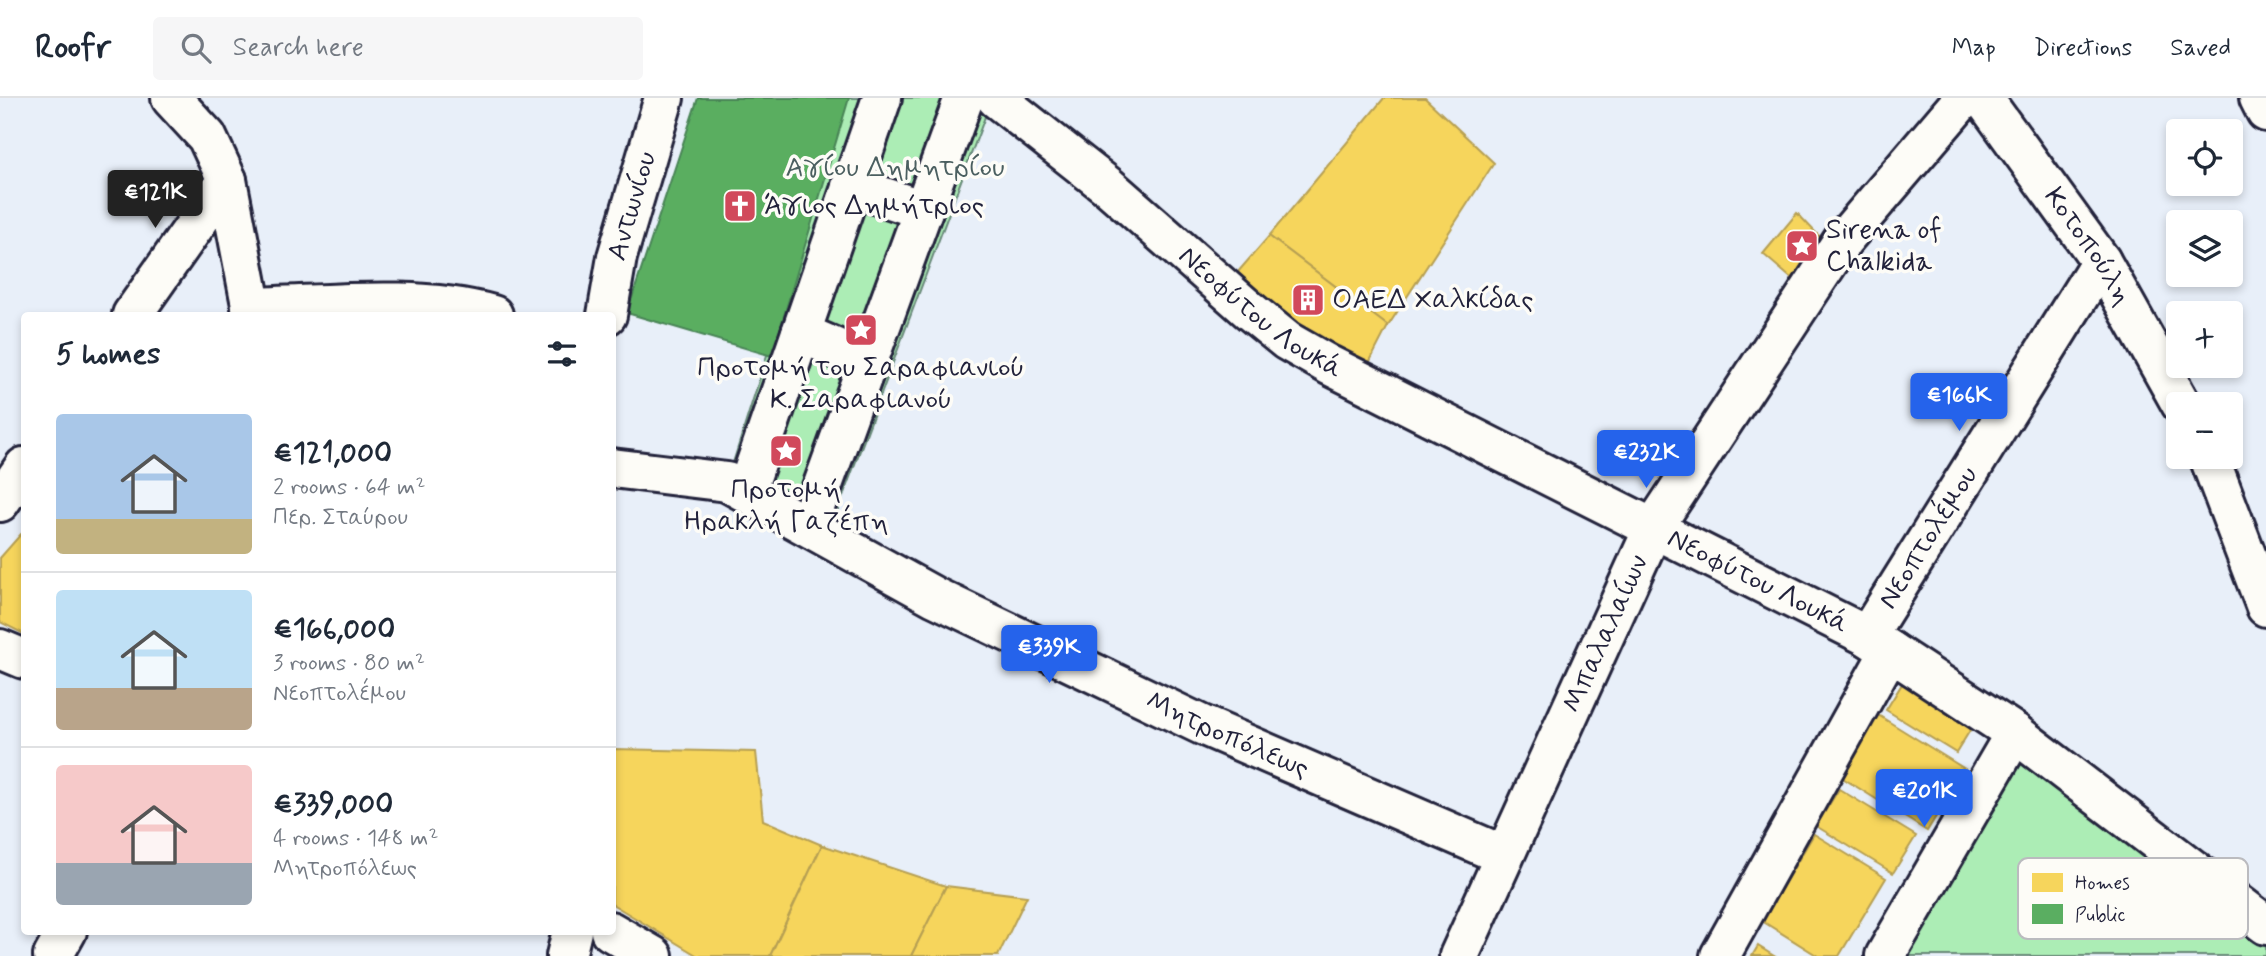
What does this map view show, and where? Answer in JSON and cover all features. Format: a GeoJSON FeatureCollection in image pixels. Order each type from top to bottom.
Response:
{"type":"FeatureCollection","features":[{"type":"Feature","properties":{"kind":"street"},"geometry":{"type":"LineString","coordinates":[[171,98],[207,137],[227,180],[252,311],[414,303],[455,305],[482,312]]}},
{"type":"Feature","properties":{"kind":"street","name":"Αντωνίου"},"geometry":{"type":"LineString","coordinates":[[608,312],[617,257],[664,98]]}},
{"type":"Feature","properties":{"kind":"street"},"geometry":{"type":"LineString","coordinates":[[746,492],[882,98]]}},
{"type":"Feature","properties":{"kind":"street"},"geometry":{"type":"LineString","coordinates":[[808,526],[964,98]]}},
{"type":"Feature","properties":{"kind":"street","name":"Νεοφύτου Λουκά"},"geometry":{"type":"LineString","coordinates":[[996,98],[1108,187],[1287,341],[1341,372],[1654,527],[1879,644],[2015,733],[2178,858]]}},
{"type":"Feature","properties":{"kind":"street","name":"Μπαλαλαίων"},"geometry":{"type":"LineString","coordinates":[[1459,956],[1654,527],[1843,240],[1964,98]]}},
{"type":"Feature","properties":{"kind":"street","name":"Κοτοπούλη"},"geometry":{"type":"LineString","coordinates":[[1983,98],[2101,261],[2174,392]]}},
{"type":"Feature","properties":{"kind":"street"},"geometry":{"type":"LineString","coordinates":[[2259,98],[2266,112]]}},
{"type":"Feature","properties":{"kind":"street"},"geometry":{"type":"LineString","coordinates":[[134,312],[227,180]]}},
{"type":"Feature","properties":{"kind":"street"},"geometry":{"type":"LineString","coordinates":[[851,186],[923,210]]}},
{"type":"Feature","properties":{"kind":"street","name":"Νεοπτολέμου"},"geometry":{"type":"LineString","coordinates":[[1720,956],[1879,644],[2101,261]]}},
{"type":"Feature","properties":{"kind":"street"},"geometry":{"type":"LineString","coordinates":[[801,333],[868,362]]}},
{"type":"Feature","properties":{"kind":"street","name":"Μητροπόλεως"},"geometry":{"type":"LineString","coordinates":[[616,468],[727,482],[935,597],[1202,725],[1503,855]]}},
{"type":"Feature","properties":{"kind":"street"},"geometry":{"type":"LineString","coordinates":[[2214,469],[2266,607]]}},
{"type":"Feature","properties":{"kind":"street"},"geometry":{"type":"LineString","coordinates":[[0,502],[21,471]]}},
{"type":"Feature","properties":{"kind":"street"},"geometry":{"type":"LineString","coordinates":[[0,649],[21,658]]}},
{"type":"Feature","properties":{"kind":"street"},"geometry":{"type":"LineString","coordinates":[[1885,956],[2015,733]]}},
{"type":"Feature","properties":{"kind":"street","name":"Νεοφύτου Λουκά"},"geometry":{"type":"LineString","coordinates":[[2248,911],[2266,925]]}},
{"type":"Feature","properties":{"kind":"street"},"geometry":{"type":"LineString","coordinates":[[616,934],[653,956]]}},
{"type":"Feature","properties":{"kind":"street"},"geometry":{"type":"LineString","coordinates":[[53,956],[65,935]]}},
{"type":"Feature","properties":{"kind":"street"},"geometry":{"type":"LineString","coordinates":[[566,956],[571,935]]}},
{"type":"Feature","properties":{"kind":"green space","name":"Αγίου Δημητρίου"},"geometry":{"type":"Polygon","coordinates":[[[848,98],[992,98],[828,536],[727,482],[848,98]]]}},
{"type":"Feature","properties":{"kind":"green space"},"geometry":{"type":"Polygon","coordinates":[[[2015,733],[2178,858],[2018,858],[2018,939],[2248,939],[2248,911],[2266,925],[2266,956],[1887,956],[2015,733]]]}},
{"type":"Feature","properties":{"kind":"building: Homes"},"geometry":{"type":"Polygon","coordinates":[[[1384,98],[1425,98],[1494,163],[1388,326],[1269,236],[1384,98]]]}},
{"type":"Feature","properties":{"kind":"building: Homes"},"geometry":{"type":"Polygon","coordinates":[[[1797,213],[1822,239],[1792,279],[1763,254],[1797,213]]]}},
{"type":"Feature","properties":{"kind":"building: Homes","name":"ΟΑΕΔ Χαλκίδας"},"geometry":{"type":"Polygon","coordinates":[[[1269,236],[1388,326],[1369,363],[1292,331],[1237,273],[1269,236]]]}},
{"type":"Feature","properties":{"kind":"building: Homes"},"geometry":{"type":"Polygon","coordinates":[[[21,534],[21,632],[0,622],[0,558],[21,534]]]}},
{"type":"Feature","properties":{"kind":"building: Homes"},"geometry":{"type":"Polygon","coordinates":[[[1910,671],[1980,714],[1956,753],[1886,710],[1910,671]]]}},
{"type":"Feature","properties":{"kind":"building: Homes"},"geometry":{"type":"Polygon","coordinates":[[[1878,715],[1965,769],[1927,831],[1841,777],[1878,715]]]}},
{"type":"Feature","properties":{"kind":"building: Homes"},"geometry":{"type":"Polygon","coordinates":[[[616,749],[756,752],[763,820],[822,845],[770,956],[698,956],[616,906],[616,749]]]}},
{"type":"Feature","properties":{"kind":"building: Homes"},"geometry":{"type":"Polygon","coordinates":[[[1839,789],[1916,836],[1893,873],[1816,826],[1839,789]]]}},
{"type":"Feature","properties":{"kind":"building: Homes"},"geometry":{"type":"Polygon","coordinates":[[[1814,834],[1886,878],[1839,956],[1818,956],[1762,921],[1814,834]]]}},
{"type":"Feature","properties":{"kind":"building: Homes"},"geometry":{"type":"Polygon","coordinates":[[[822,845],[946,886],[911,956],[770,956],[822,845]]]}},
{"type":"Feature","properties":{"kind":"building: Homes"},"geometry":{"type":"Polygon","coordinates":[[[946,886],[1027,896],[998,956],[911,956],[946,886]]]}},
{"type":"Feature","properties":{"kind":"building: Homes"},"geometry":{"type":"Polygon","coordinates":[[[1758,946],[1774,956],[1752,956],[1758,946]]]}},
{"type":"Feature","properties":{"kind":"building: Public","name":"Άγιος Δημήτριος"},"geometry":{"type":"Polygon","coordinates":[[[698,98],[849,98],[772,356],[627,313],[698,98]]]}},
{"type":"Feature","properties":{"kind":"place","name":"Άγιος Δημήτριος"},"geometry":{"type":"Point","coordinates":[740,206]}},
{"type":"Feature","properties":{"kind":"place","name":"Sirena of Chalkida"},"geometry":{"type":"Point","coordinates":[1802,246]}},
{"type":"Feature","properties":{"kind":"place","name":"ΟΑΕΔ Χαλκίδας"},"geometry":{"type":"Point","coordinates":[1308,300]}},
{"type":"Feature","properties":{"kind":"place","name":"Προτομή του Σαραφιανιού Κ. Σαραφιανού"},"geometry":{"type":"Point","coordinates":[861,330]}},
{"type":"Feature","properties":{"kind":"place","name":"Προτομή Ηρακλή Γαζέπη"},"geometry":{"type":"Point","coordinates":[786,451]}}]}
